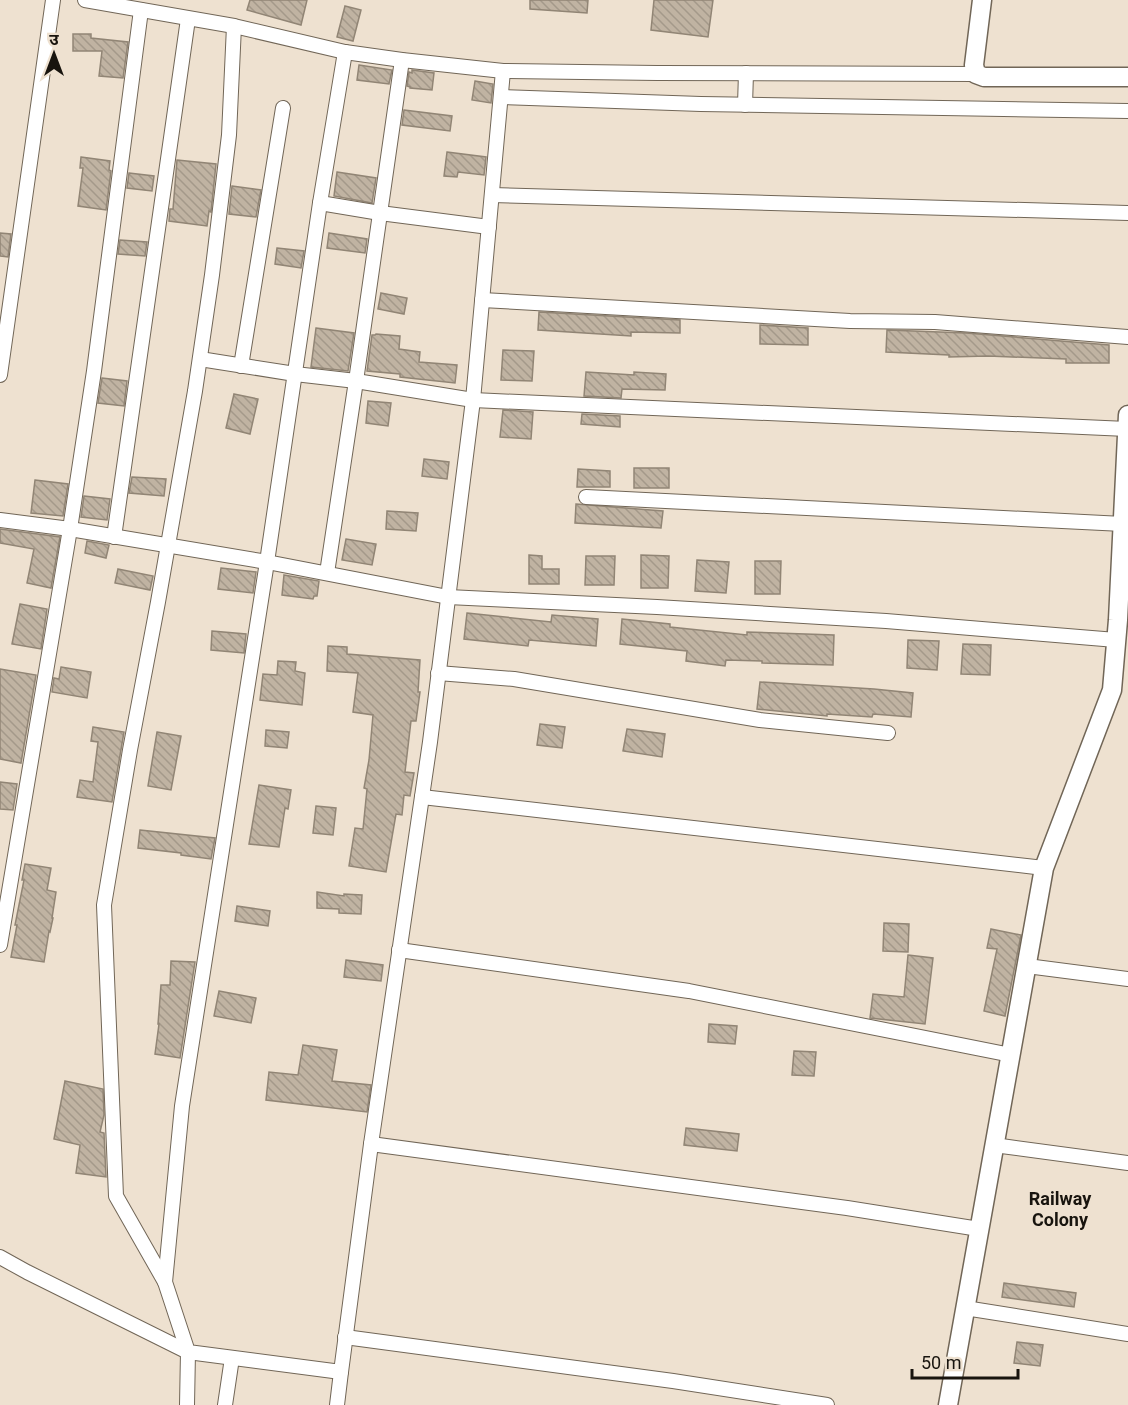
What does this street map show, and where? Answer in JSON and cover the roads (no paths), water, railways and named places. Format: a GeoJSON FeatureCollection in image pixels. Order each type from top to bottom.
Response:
{"type":"FeatureCollection","features":[{"type":"Feature","properties":{"kind":"main road"},"geometry":{"type":"LineString","coordinates":[[982,0],[974,65],[976,74],[984,77],[1128,77]]}},
{"type":"Feature","properties":{"kind":"main road"},"geometry":{"type":"LineString","coordinates":[[948,1405],[1044,868],[1112,690],[1128,415]]}},
{"type":"Feature","properties":{"kind":"street"},"geometry":{"type":"LineString","coordinates":[[0,375],[53,0]]}},
{"type":"Feature","properties":{"kind":"street"},"geometry":{"type":"LineString","coordinates":[[85,0],[234,26],[345,52],[503,71],[976,74]]}},
{"type":"Feature","properties":{"kind":"street"},"geometry":{"type":"LineString","coordinates":[[0,945],[70,529],[94,371],[141,10]]}},
{"type":"Feature","properties":{"kind":"street"},"geometry":{"type":"LineString","coordinates":[[114,537],[188,19]]}},
{"type":"Feature","properties":{"kind":"street"},"geometry":{"type":"LineString","coordinates":[[187,1405],[188,1353],[165,1282],[116,1196],[104,904],[200,359],[214,263],[228,135],[234,26]]}},
{"type":"Feature","properties":{"kind":"street"},"geometry":{"type":"LineString","coordinates":[[165,1282],[182,1106],[345,52]]}},
{"type":"Feature","properties":{"kind":"street"},"geometry":{"type":"LineString","coordinates":[[327,573],[402,60]]}},
{"type":"Feature","properties":{"kind":"street"},"geometry":{"type":"LineString","coordinates":[[337,1405],[371,1144],[422,797],[473,400],[503,71]]}},
{"type":"Feature","properties":{"kind":"street"},"geometry":{"type":"LineString","coordinates":[[745,105],[746,73]]}},
{"type":"Feature","properties":{"kind":"street"},"geometry":{"type":"LineString","coordinates":[[501,97],[745,105],[1128,111]]}},
{"type":"Feature","properties":{"kind":"street"},"geometry":{"type":"LineString","coordinates":[[241,366],[283,108]]}},
{"type":"Feature","properties":{"kind":"street"},"geometry":{"type":"LineString","coordinates":[[492,195],[1128,213]]}},
{"type":"Feature","properties":{"kind":"street"},"geometry":{"type":"LineString","coordinates":[[320,203],[380,213],[489,226]]}},
{"type":"Feature","properties":{"kind":"street"},"geometry":{"type":"LineString","coordinates":[[482,300],[850,321],[934,322],[1128,338]]}},
{"type":"Feature","properties":{"kind":"street"},"geometry":{"type":"LineString","coordinates":[[200,359],[473,400],[1127,429]]}},
{"type":"Feature","properties":{"kind":"street"},"geometry":{"type":"LineString","coordinates":[[586,498],[1123,524]]}},
{"type":"Feature","properties":{"kind":"street"},"geometry":{"type":"LineString","coordinates":[[0,519],[267,562],[448,597],[886,621],[1116,640]]}},
{"type":"Feature","properties":{"kind":"street"},"geometry":{"type":"LineString","coordinates":[[438,673],[514,679],[760,720],[888,734]]}},
{"type":"Feature","properties":{"kind":"street"},"geometry":{"type":"LineString","coordinates":[[422,797],[1044,868]]}},
{"type":"Feature","properties":{"kind":"street"},"geometry":{"type":"LineString","coordinates":[[399,950],[689,991],[1011,1055]]}},
{"type":"Feature","properties":{"kind":"street"},"geometry":{"type":"LineString","coordinates":[[1027,966],[1128,979]]}},
{"type":"Feature","properties":{"kind":"street"},"geometry":{"type":"LineString","coordinates":[[371,1144],[835,1206],[979,1229]]}},
{"type":"Feature","properties":{"kind":"street"},"geometry":{"type":"LineString","coordinates":[[994,1145],[1128,1163]]}},
{"type":"Feature","properties":{"kind":"street"},"geometry":{"type":"LineString","coordinates":[[0,1257],[188,1353],[341,1372]]}},
{"type":"Feature","properties":{"kind":"street"},"geometry":{"type":"LineString","coordinates":[[965,1308],[1128,1334]]}},
{"type":"Feature","properties":{"kind":"street"},"geometry":{"type":"LineString","coordinates":[[345,1337],[673,1381],[827,1405]]}},
{"type":"Feature","properties":{"kind":"street"},"geometry":{"type":"LineString","coordinates":[[225,1405],[232,1358]]}},
{"type":"Feature","properties":{"kind":"district","name":"Railway Colony"},"geometry":{"type":"Point","coordinates":[1060,1209]}}]}
